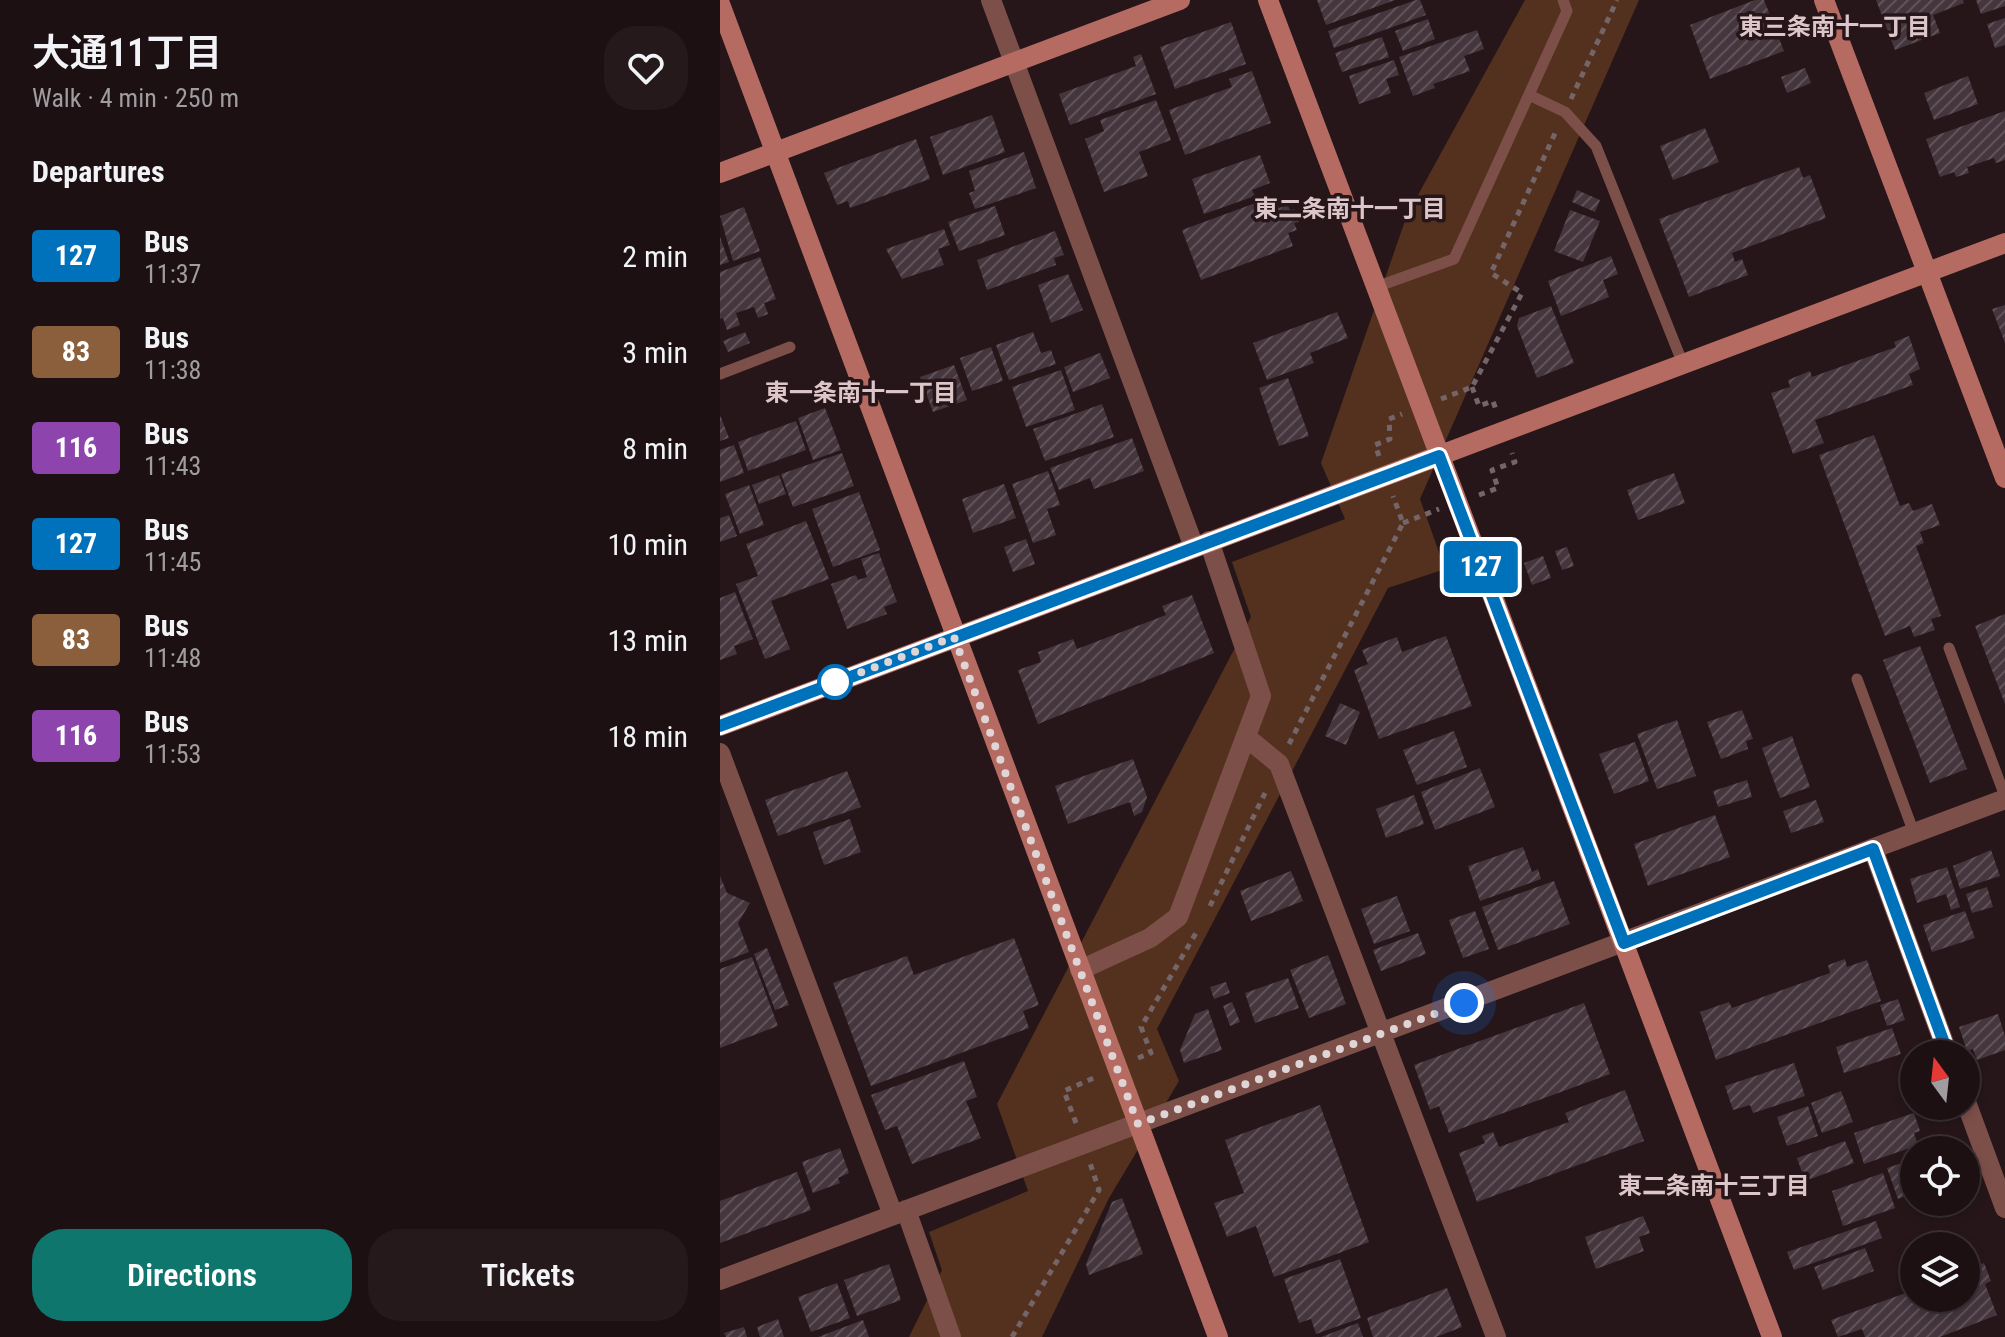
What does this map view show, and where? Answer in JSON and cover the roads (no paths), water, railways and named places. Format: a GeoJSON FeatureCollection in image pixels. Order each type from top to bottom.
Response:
{"type":"FeatureCollection","features":[{"type":"Feature","properties":{"kind":"street"},"geometry":{"type":"LineString","coordinates":[[991,0],[1261,696],[1178,917],[1150,938],[1080,970]]}},
{"type":"Feature","properties":{"kind":"street"},"geometry":{"type":"LineString","coordinates":[[720,173],[1180,0]]}},
{"type":"Feature","properties":{"kind":"street"},"geometry":{"type":"LineString","coordinates":[[1268,0],[1772,1337]]}},
{"type":"Feature","properties":{"kind":"street"},"geometry":{"type":"LineString","coordinates":[[1824,0],[2005,478]]}},
{"type":"Feature","properties":{"kind":"street"},"geometry":{"type":"LineString","coordinates":[[720,4],[1218,1337]]}},
{"type":"Feature","properties":{"kind":"street"},"geometry":{"type":"LineString","coordinates":[[720,726],[2005,243]]}},
{"type":"Feature","properties":{"kind":"street"},"geometry":{"type":"LineString","coordinates":[[1246,737],[1279,764],[1496,1337]]}},
{"type":"Feature","properties":{"kind":"street"},"geometry":{"type":"LineString","coordinates":[[720,753],[951,1337]]}},
{"type":"Feature","properties":{"kind":"street"},"geometry":{"type":"LineString","coordinates":[[720,1280],[2005,798]]}},
{"type":"Feature","properties":{"kind":"street"},"geometry":{"type":"LineString","coordinates":[[1873,849],[1943,1040]]}},
{"type":"Feature","properties":{"kind":"street"},"geometry":{"type":"LineString","coordinates":[[1973,1120],[2005,1208]]}},
{"type":"Feature","properties":{"kind":"lane"},"geometry":{"type":"LineString","coordinates":[[1376,287],[1454,259],[1567,11],[1563,0]]}},
{"type":"Feature","properties":{"kind":"lane"},"geometry":{"type":"LineString","coordinates":[[1529,95],[1565,112],[1596,146],[1683,364]]}},
{"type":"Feature","properties":{"kind":"lane"},"geometry":{"type":"LineString","coordinates":[[720,374],[790,347]]}},
{"type":"Feature","properties":{"kind":"lane"},"geometry":{"type":"LineString","coordinates":[[1949,648],[2005,798]]}},
{"type":"Feature","properties":{"kind":"lane"},"geometry":{"type":"LineString","coordinates":[[1857,679],[1914,833]]}},
{"type":"Feature","properties":{"kind":"district","name":"東三条南十一丁目"},"geometry":{"type":"Point","coordinates":[1835,27]}},
{"type":"Feature","properties":{"kind":"district","name":"東二条南十一丁目"},"geometry":{"type":"Point","coordinates":[1350,209]}},
{"type":"Feature","properties":{"kind":"district","name":"東一条南十一丁目"},"geometry":{"type":"Point","coordinates":[861,393]}},
{"type":"Feature","properties":{"kind":"district","name":"東二条南十三丁目"},"geometry":{"type":"Point","coordinates":[1714,1186]}}]}
